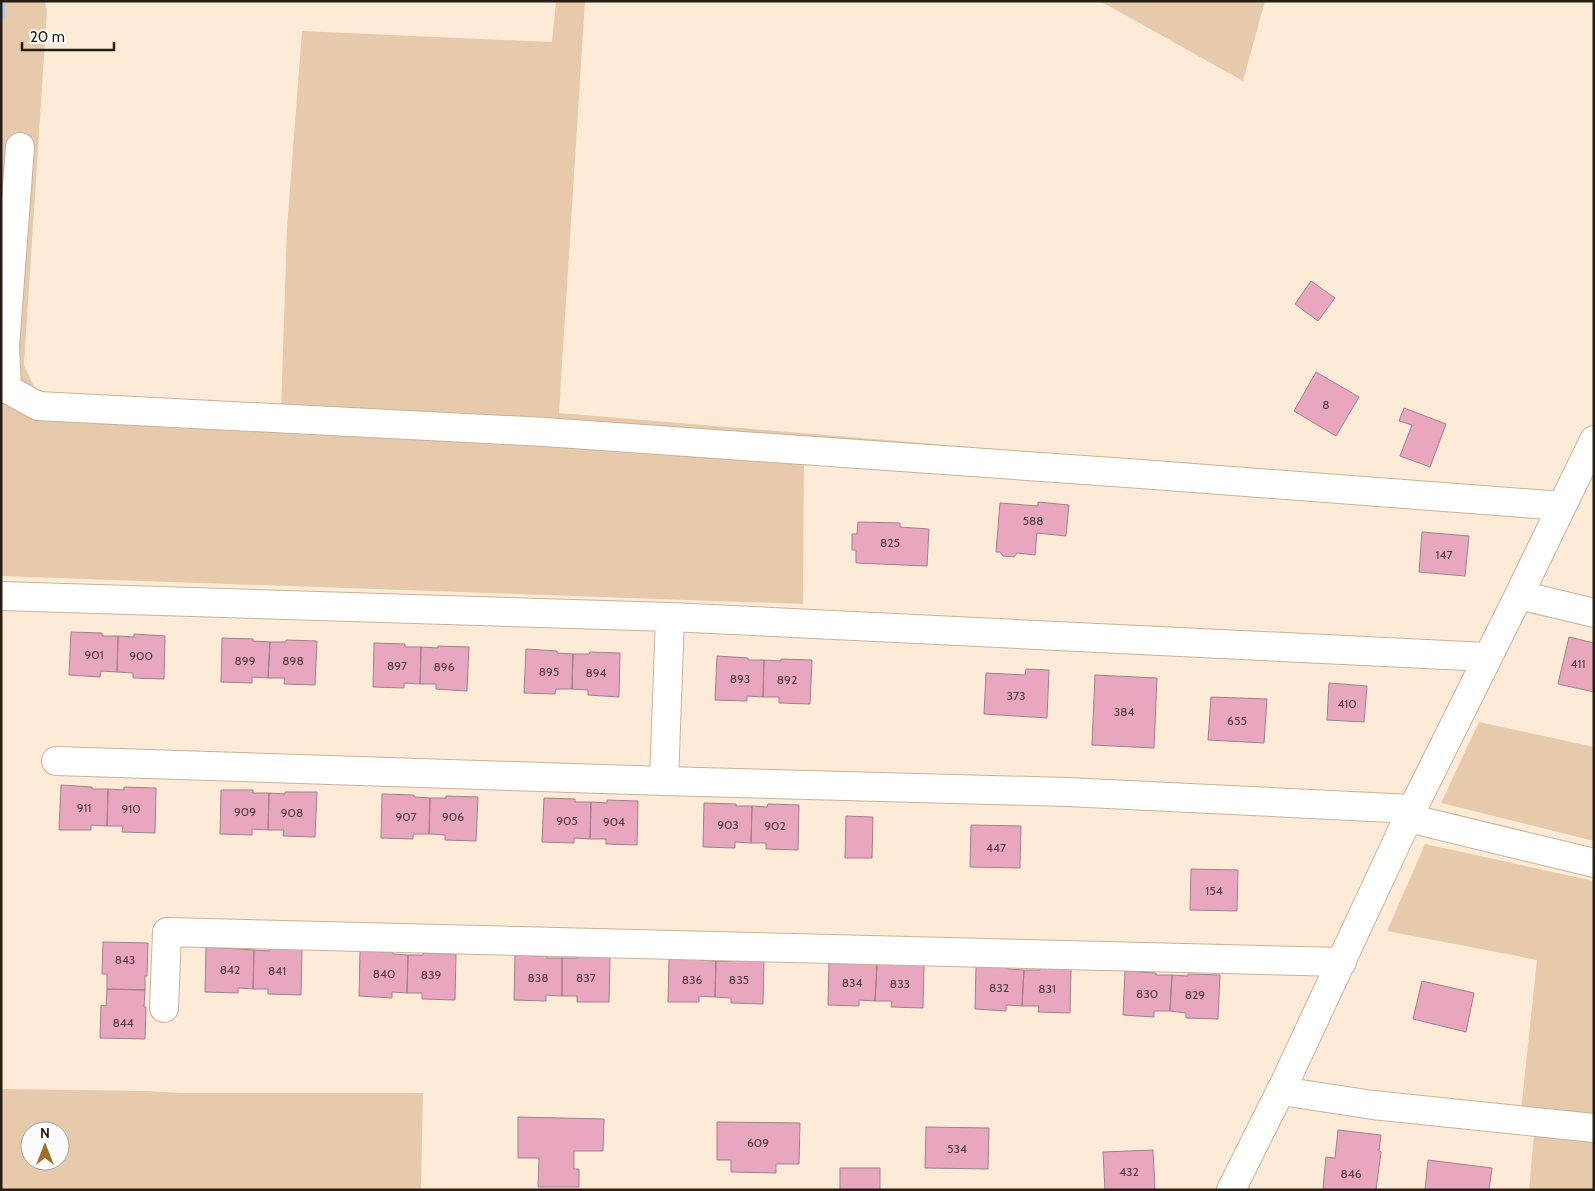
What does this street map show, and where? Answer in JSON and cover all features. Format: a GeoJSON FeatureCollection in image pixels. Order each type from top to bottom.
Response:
{"type":"FeatureCollection","features":[{"type":"Feature","properties":{"kind":"street"},"geometry":{"type":"LineString","coordinates":[[20,147],[5,346],[7,389],[38,406],[545,432],[1562,506]]}},
{"type":"Feature","properties":{"kind":"street"},"geometry":{"type":"LineString","coordinates":[[1231,1190],[1281,1091],[1410,814],[1594,440]]}},
{"type":"Feature","properties":{"kind":"street"},"geometry":{"type":"LineString","coordinates":[[1519,595],[1594,613]]}},
{"type":"Feature","properties":{"kind":"street"},"geometry":{"type":"LineString","coordinates":[[1,596],[670,617],[1487,657]]}},
{"type":"Feature","properties":{"kind":"street"},"geometry":{"type":"LineString","coordinates":[[664,781],[670,617]]}},
{"type":"Feature","properties":{"kind":"street"},"geometry":{"type":"LineString","coordinates":[[56,761],[1067,792],[1410,814],[1594,863]]}},
{"type":"Feature","properties":{"kind":"street"},"geometry":{"type":"LineString","coordinates":[[164,1008],[167,932],[1342,962]]}},
{"type":"Feature","properties":{"kind":"street"},"geometry":{"type":"LineString","coordinates":[[1281,1091],[1373,1105],[1594,1128]]}},
{"type":"Feature","properties":{"kind":"shaded area"},"geometry":{"type":"Polygon","coordinates":[[[1,1],[44,1],[47,10],[24,365],[36,391],[281,410],[287,228],[302,31],[552,42],[556,1],[585,1],[559,413],[1163,463],[1539,512],[948,475],[804,461],[803,604],[1,576],[1,1]]]}},
{"type":"Feature","properties":{"kind":"shaded area"},"geometry":{"type":"Polygon","coordinates":[[[1100,1],[1265,1],[1243,81],[1100,1]]]}},
{"type":"Feature","properties":{"kind":"shaded area"},"geometry":{"type":"Polygon","coordinates":[[[1479,722],[1594,747],[1594,841],[1441,803],[1479,722]]]}},
{"type":"Feature","properties":{"kind":"shaded area"},"geometry":{"type":"Polygon","coordinates":[[[1425,844],[1594,881],[1594,1116],[1521,1110],[1537,960],[1387,931],[1425,844]]]}},
{"type":"Feature","properties":{"kind":"shaded area"},"geometry":{"type":"Polygon","coordinates":[[[1,1089],[180,1093],[423,1093],[421,1190],[1,1190],[1,1089]]]}},
{"type":"Feature","properties":{"kind":"shaded area"},"geometry":{"type":"Polygon","coordinates":[[[1534,1134],[1594,1140],[1594,1190],[1529,1190],[1534,1134]]]}},
{"type":"Feature","properties":{"kind":"building"},"geometry":{"type":"Polygon","coordinates":[[[1311,281],[1335,298],[1318,321],[1295,304],[1311,281]]]}},
{"type":"Feature","properties":{"kind":"building"},"geometry":{"type":"Polygon","coordinates":[[[1316,372],[1359,397],[1336,436],[1294,411],[1316,372]]]}},
{"type":"Feature","properties":{"kind":"building"},"geometry":{"type":"Polygon","coordinates":[[[1404,408],[1446,424],[1430,467],[1400,456],[1412,425],[1399,421],[1404,408]]]}},
{"type":"Feature","properties":{"kind":"building"},"geometry":{"type":"Polygon","coordinates":[[[1038,502],[1069,505],[1066,536],[1037,533],[1035,555],[1017,553],[1014,557],[1003,556],[1000,552],[996,552],[1000,503],[1038,506],[1038,502]]]}},
{"type":"Feature","properties":{"kind":"building"},"geometry":{"type":"Polygon","coordinates":[[[858,522],[900,523],[900,527],[929,529],[927,566],[856,563],[856,550],[852,550],[852,534],[857,534],[858,522]]]}},
{"type":"Feature","properties":{"kind":"building"},"geometry":{"type":"Polygon","coordinates":[[[1422,532],[1469,536],[1465,576],[1419,572],[1422,532]]]}},
{"type":"Feature","properties":{"kind":"building"},"geometry":{"type":"Polygon","coordinates":[[[71,632],[102,633],[102,636],[118,636],[117,672],[101,671],[100,677],[69,675],[71,632]]]}},
{"type":"Feature","properties":{"kind":"building"},"geometry":{"type":"Polygon","coordinates":[[[134,634],[165,636],[164,679],[133,678],[133,673],[117,672],[118,636],[134,637],[134,634]]]}},
{"type":"Feature","properties":{"kind":"building"},"geometry":{"type":"Polygon","coordinates":[[[1569,637],[1594,643],[1594,692],[1558,684],[1569,637]]]}},
{"type":"Feature","properties":{"kind":"building"},"geometry":{"type":"Polygon","coordinates":[[[222,638],[253,639],[253,641],[270,642],[268,678],[252,677],[252,683],[221,682],[222,638]]]}},
{"type":"Feature","properties":{"kind":"building"},"geometry":{"type":"Polygon","coordinates":[[[286,640],[317,641],[315,685],[284,684],[285,678],[268,678],[270,642],[286,642],[286,640]]]}},
{"type":"Feature","properties":{"kind":"building"},"geometry":{"type":"Polygon","coordinates":[[[374,643],[405,644],[405,647],[421,647],[420,684],[404,683],[404,688],[373,687],[374,643]]]}},
{"type":"Feature","properties":{"kind":"building"},"geometry":{"type":"Polygon","coordinates":[[[438,646],[469,647],[467,691],[436,689],[436,684],[420,684],[421,647],[438,648],[438,646]]]}},
{"type":"Feature","properties":{"kind":"building"},"geometry":{"type":"Polygon","coordinates":[[[526,649],[573,654],[572,689],[556,689],[555,694],[524,693],[526,649]]]}},
{"type":"Feature","properties":{"kind":"building"},"geometry":{"type":"Polygon","coordinates":[[[590,652],[620,653],[619,697],[588,695],[588,690],[572,689],[573,654],[589,654],[590,652]]]}},
{"type":"Feature","properties":{"kind":"building"},"geometry":{"type":"Polygon","coordinates":[[[717,656],[764,660],[763,697],[747,696],[747,701],[715,700],[717,656]]]}},
{"type":"Feature","properties":{"kind":"building"},"geometry":{"type":"Polygon","coordinates":[[[781,659],[812,660],[810,704],[779,703],[779,697],[763,697],[764,660],[781,661],[781,659]]]}},
{"type":"Feature","properties":{"kind":"building"},"geometry":{"type":"Polygon","coordinates":[[[1026,669],[1049,670],[1047,718],[984,714],[986,673],[1025,675],[1026,669]]]}},
{"type":"Feature","properties":{"kind":"building"},"geometry":{"type":"Polygon","coordinates":[[[1095,675],[1157,678],[1154,748],[1092,745],[1095,675]]]}},
{"type":"Feature","properties":{"kind":"building"},"geometry":{"type":"Polygon","coordinates":[[[1329,683],[1367,686],[1364,722],[1327,720],[1329,683]]]}},
{"type":"Feature","properties":{"kind":"building"},"geometry":{"type":"Polygon","coordinates":[[[1211,697],[1267,699],[1264,743],[1208,740],[1211,697]]]}},
{"type":"Feature","properties":{"kind":"building"},"geometry":{"type":"Polygon","coordinates":[[[61,785],[108,789],[107,826],[91,825],[91,830],[59,830],[61,785]]]}},
{"type":"Feature","properties":{"kind":"building"},"geometry":{"type":"Polygon","coordinates":[[[124,787],[156,788],[155,833],[122,832],[123,826],[107,826],[108,789],[124,790],[124,787]]]}},
{"type":"Feature","properties":{"kind":"building"},"geometry":{"type":"Polygon","coordinates":[[[221,790],[253,790],[253,793],[269,793],[268,830],[252,829],[252,835],[220,834],[221,790]]]}},
{"type":"Feature","properties":{"kind":"building"},"geometry":{"type":"Polygon","coordinates":[[[285,792],[317,792],[315,837],[283,836],[284,830],[268,830],[269,793],[285,794],[285,792]]]}},
{"type":"Feature","properties":{"kind":"building"},"geometry":{"type":"Polygon","coordinates":[[[382,794],[414,795],[414,797],[430,798],[429,834],[413,834],[413,839],[381,838],[382,794]]]}},
{"type":"Feature","properties":{"kind":"building"},"geometry":{"type":"Polygon","coordinates":[[[446,796],[478,797],[476,841],[445,840],[445,835],[429,834],[430,798],[446,798],[446,796]]]}},
{"type":"Feature","properties":{"kind":"building"},"geometry":{"type":"Polygon","coordinates":[[[544,798],[575,799],[575,802],[591,802],[590,839],[574,838],[574,843],[542,842],[544,798]]]}},
{"type":"Feature","properties":{"kind":"building"},"geometry":{"type":"Polygon","coordinates":[[[607,800],[638,801],[637,845],[606,844],[606,839],[590,839],[591,802],[607,803],[607,800]]]}},
{"type":"Feature","properties":{"kind":"building"},"geometry":{"type":"Polygon","coordinates":[[[704,803],[752,806],[751,843],[735,842],[735,848],[703,847],[704,803]]]}},
{"type":"Feature","properties":{"kind":"building"},"geometry":{"type":"Polygon","coordinates":[[[768,804],[799,805],[798,850],[766,849],[766,843],[751,843],[752,806],[767,807],[768,804]]]}},
{"type":"Feature","properties":{"kind":"building"},"geometry":{"type":"Polygon","coordinates":[[[846,816],[873,817],[872,858],[845,858],[846,816]]]}},
{"type":"Feature","properties":{"kind":"building"},"geometry":{"type":"Polygon","coordinates":[[[971,825],[1021,826],[1020,868],[970,867],[971,825]]]}},
{"type":"Feature","properties":{"kind":"building"},"geometry":{"type":"Polygon","coordinates":[[[1191,869],[1238,870],[1237,911],[1190,910],[1191,869]]]}},
{"type":"Feature","properties":{"kind":"building"},"geometry":{"type":"Polygon","coordinates":[[[103,942],[148,943],[145,990],[107,989],[107,974],[102,974],[103,942]]]}},
{"type":"Feature","properties":{"kind":"building"},"geometry":{"type":"Polygon","coordinates":[[[206,947],[254,950],[253,989],[238,988],[238,993],[205,992],[206,947]]]}},
{"type":"Feature","properties":{"kind":"building"},"geometry":{"type":"Polygon","coordinates":[[[269,949],[302,949],[301,995],[268,994],[268,989],[253,989],[254,950],[269,951],[269,949]]]}},
{"type":"Feature","properties":{"kind":"building"},"geometry":{"type":"Polygon","coordinates":[[[360,951],[393,952],[393,954],[408,955],[407,993],[392,992],[392,998],[359,996],[360,951]]]}},
{"type":"Feature","properties":{"kind":"building"},"geometry":{"type":"Polygon","coordinates":[[[423,953],[456,954],[455,1000],[422,999],[422,993],[407,993],[408,955],[423,955],[423,953]]]}},
{"type":"Feature","properties":{"kind":"building"},"geometry":{"type":"Polygon","coordinates":[[[515,955],[562,958],[562,996],[546,995],[546,1001],[514,1000],[515,955]]]}},
{"type":"Feature","properties":{"kind":"building"},"geometry":{"type":"Polygon","coordinates":[[[578,956],[610,957],[609,1002],[577,1002],[577,996],[562,996],[562,958],[578,958],[578,956]]]}},
{"type":"Feature","properties":{"kind":"building"},"geometry":{"type":"Polygon","coordinates":[[[669,958],[700,958],[700,960],[716,961],[715,997],[699,996],[699,1002],[668,1002],[669,958]]]}},
{"type":"Feature","properties":{"kind":"building"},"geometry":{"type":"Polygon","coordinates":[[[732,959],[764,960],[763,1004],[731,1003],[731,998],[715,997],[716,961],[732,961],[732,959]]]}},
{"type":"Feature","properties":{"kind":"building"},"geometry":{"type":"Polygon","coordinates":[[[829,961],[877,964],[875,1001],[859,1000],[859,1006],[828,1005],[829,961]]]}},
{"type":"Feature","properties":{"kind":"building"},"geometry":{"type":"Polygon","coordinates":[[[893,963],[924,964],[923,1008],[891,1007],[892,1001],[875,1001],[877,964],[893,965],[893,963]]]}},
{"type":"Feature","properties":{"kind":"building"},"geometry":{"type":"Polygon","coordinates":[[[976,966],[1008,967],[1008,969],[1024,970],[1022,1006],[1006,1005],[1006,1011],[975,1009],[976,966]]]}},
{"type":"Feature","properties":{"kind":"building"},"geometry":{"type":"Polygon","coordinates":[[[1040,968],[1071,969],[1070,1013],[1038,1012],[1039,1006],[1022,1006],[1024,970],[1040,970],[1040,968]]]}},
{"type":"Feature","properties":{"kind":"building"},"geometry":{"type":"Polygon","coordinates":[[[1125,971],[1172,975],[1170,1011],[1154,1011],[1154,1017],[1123,1015],[1125,971]]]}},
{"type":"Feature","properties":{"kind":"building"},"geometry":{"type":"Polygon","coordinates":[[[1188,974],[1220,975],[1218,1019],[1186,1018],[1186,1013],[1170,1011],[1172,975],[1188,976],[1188,974]]]}},
{"type":"Feature","properties":{"kind":"building"},"geometry":{"type":"Polygon","coordinates":[[[1422,981],[1474,993],[1466,1032],[1413,1019],[1422,981]]]}},
{"type":"Feature","properties":{"kind":"building"},"geometry":{"type":"Polygon","coordinates":[[[107,989],[145,990],[145,1039],[100,1038],[101,1005],[106,1006],[107,989]]]}},
{"type":"Feature","properties":{"kind":"building"},"geometry":{"type":"Polygon","coordinates":[[[518,1117],[604,1119],[603,1151],[574,1151],[574,1169],[579,1169],[579,1187],[538,1187],[539,1158],[518,1158],[518,1117]]]}},
{"type":"Feature","properties":{"kind":"building"},"geometry":{"type":"Polygon","coordinates":[[[717,1122],[800,1123],[799,1164],[776,1164],[776,1173],[731,1172],[731,1160],[717,1160],[717,1122]]]}},
{"type":"Feature","properties":{"kind":"building"},"geometry":{"type":"Polygon","coordinates":[[[926,1127],[989,1128],[988,1169],[925,1168],[926,1127]]]}},
{"type":"Feature","properties":{"kind":"building"},"geometry":{"type":"Polygon","coordinates":[[[1338,1130],[1381,1135],[1379,1151],[1381,1152],[1376,1190],[1327,1190],[1323,1188],[1326,1157],[1335,1158],[1338,1130]]]}},
{"type":"Feature","properties":{"kind":"building"},"geometry":{"type":"Polygon","coordinates":[[[1153,1150],[1155,1190],[1105,1190],[1103,1152],[1153,1150]]]}},
{"type":"Feature","properties":{"kind":"building"},"geometry":{"type":"Polygon","coordinates":[[[1428,1160],[1492,1168],[1489,1190],[1425,1190],[1428,1160]]]}},
{"type":"Feature","properties":{"kind":"building"},"geometry":{"type":"Polygon","coordinates":[[[840,1168],[880,1168],[880,1190],[840,1190],[840,1168]]]}},
{"type":"Feature","properties":{"kind":"waterway"},"geometry":{"type":"LineString","coordinates":[[1,15],[2,1]]}}]}
